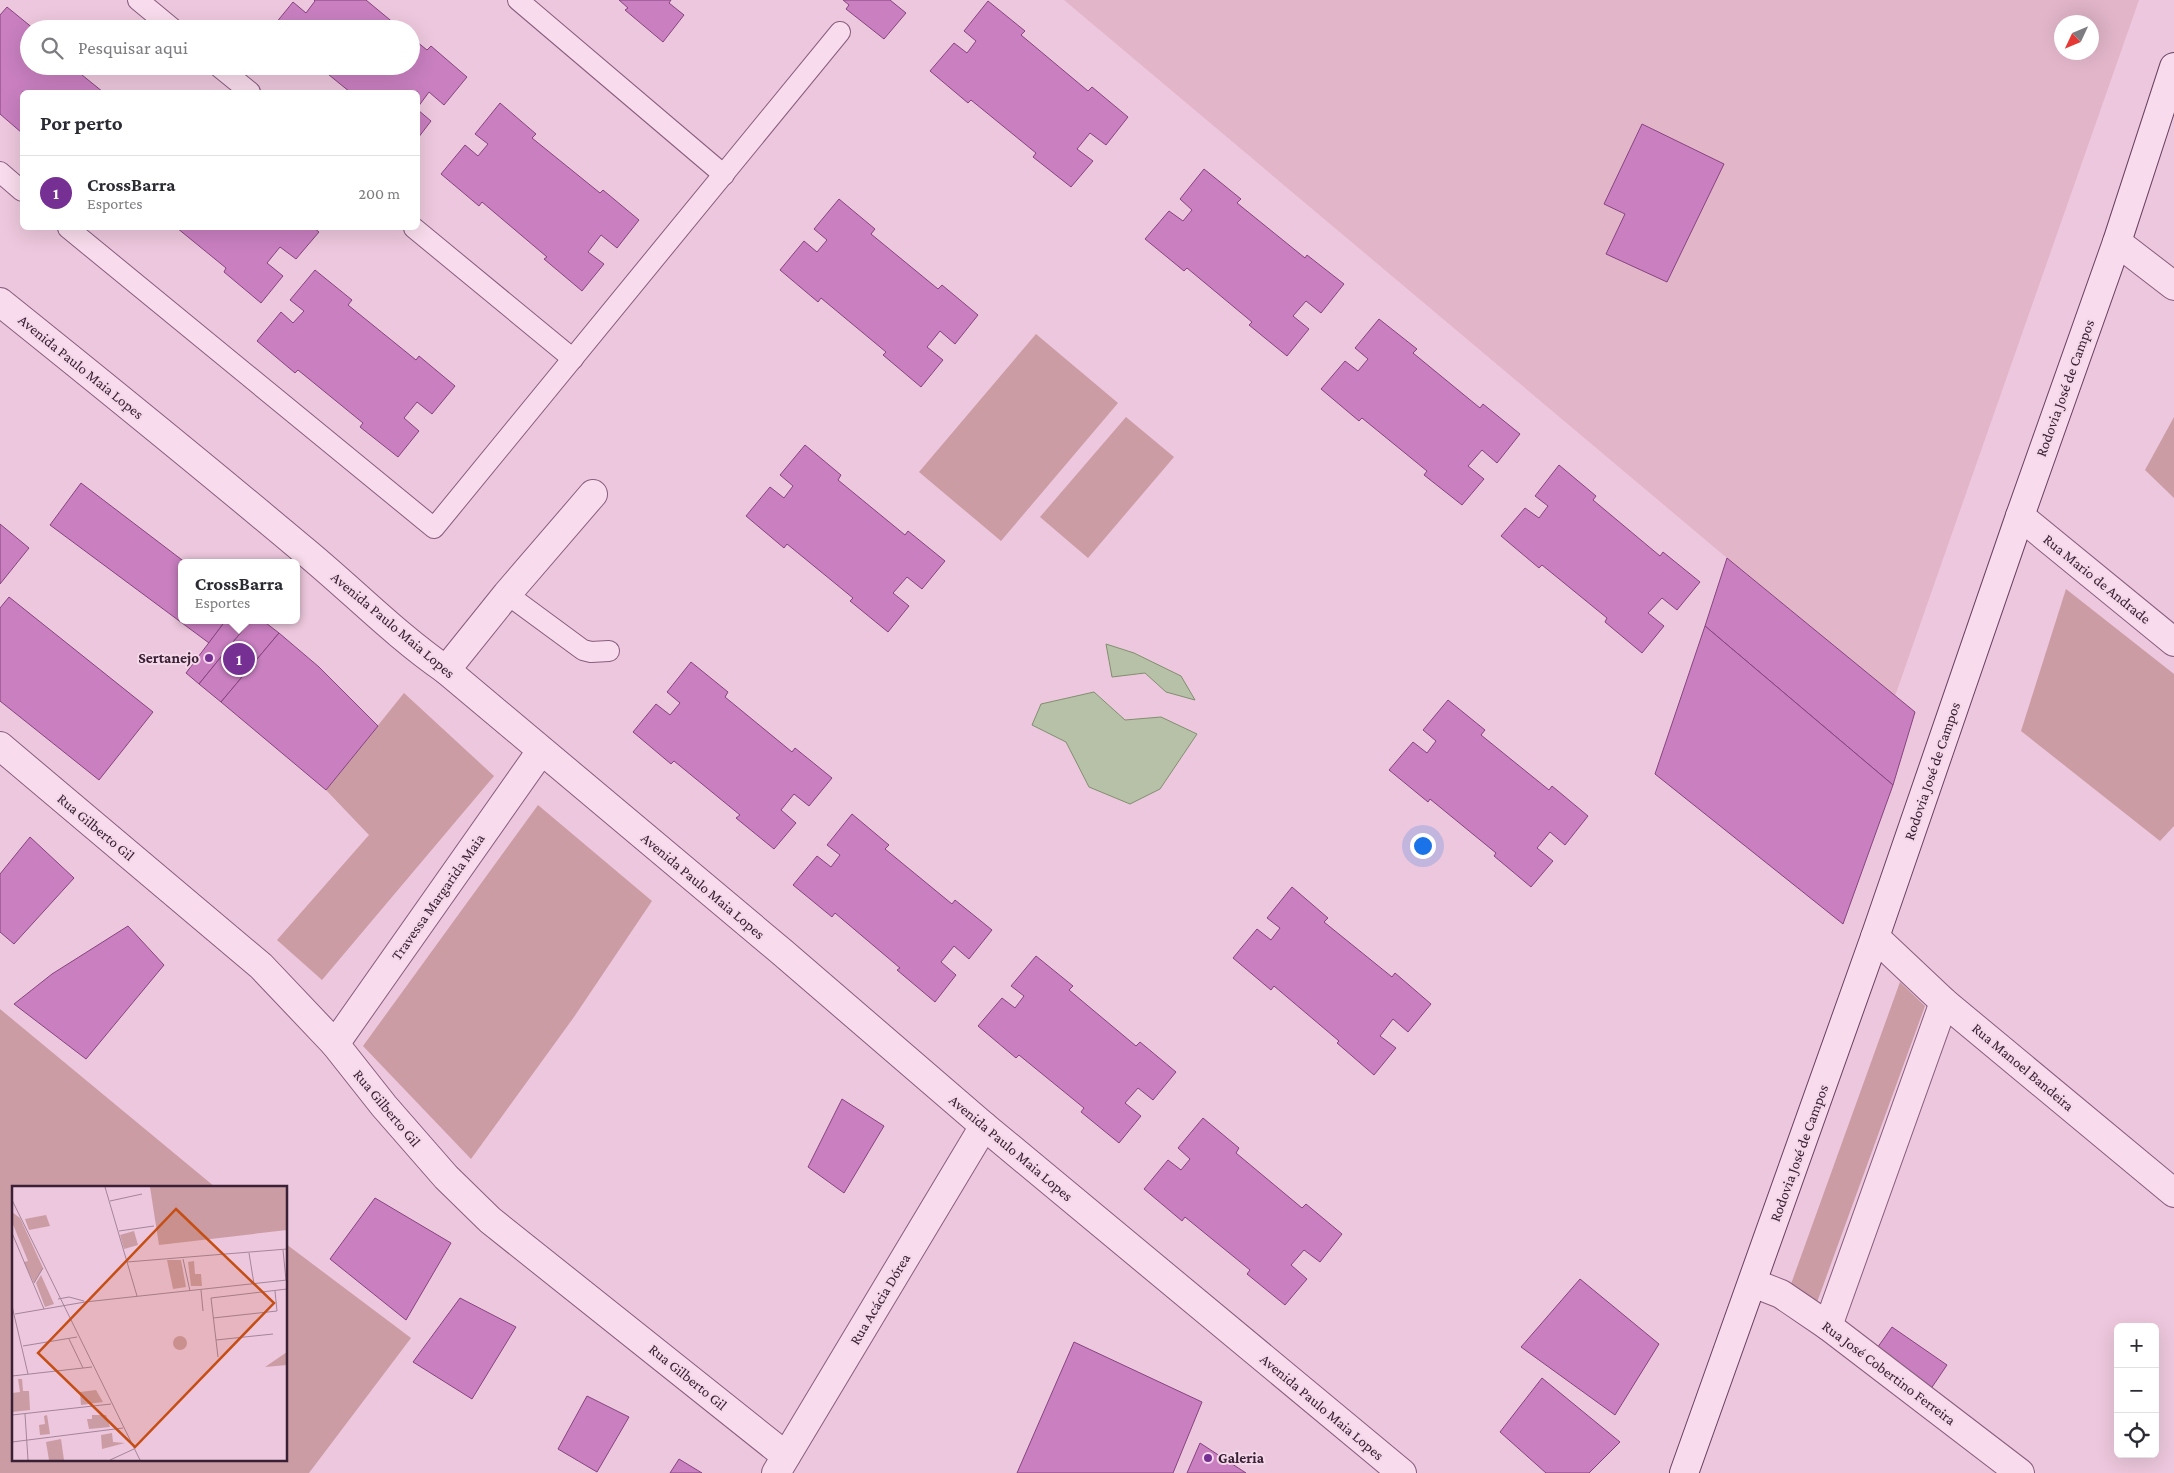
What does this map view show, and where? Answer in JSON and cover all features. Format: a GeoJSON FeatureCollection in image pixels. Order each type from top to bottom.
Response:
{"type":"FeatureCollection","features":[{"type":"Feature","properties":{"kind":"street","name":"Rodovia José de Campos"},"geometry":{"type":"LineString","coordinates":[[1684,1473],[1875,937],[2020,516],[2117,242],[2174,67]]}},
{"type":"Feature","properties":{"kind":"street"},"geometry":{"type":"LineString","coordinates":[[2117,242],[2174,286]]}},
{"type":"Feature","properties":{"kind":"street","name":"Avenida Paulo Maia Lopes"},"geometry":{"type":"LineString","coordinates":[[0,302],[198,461],[355,593],[417,650],[446,670],[782,952],[984,1126],[1402,1473]]}},
{"type":"Feature","properties":{"kind":"street"},"geometry":{"type":"LineString","coordinates":[[446,670],[507,594],[594,494]]}},
{"type":"Feature","properties":{"kind":"street","name":"Rua Mario de Andrade"},"geometry":{"type":"LineString","coordinates":[[2020,516],[2174,642]]}},
{"type":"Feature","properties":{"kind":"street","name":"Rua Gilberto Gil"},"geometry":{"type":"LineString","coordinates":[[0,746],[261,966],[335,1044],[384,1106],[446,1177],[490,1220],[781,1464]]}},
{"type":"Feature","properties":{"kind":"street","name":"Travessa Margarida Maia"},"geometry":{"type":"LineString","coordinates":[[335,1044],[541,751]]}},
{"type":"Feature","properties":{"kind":"street","name":"Rua Manoel Bandeira"},"geometry":{"type":"LineString","coordinates":[[1875,937],[1944,1002],[2174,1193]]}},
{"type":"Feature","properties":{"kind":"street"},"geometry":{"type":"LineString","coordinates":[[1828,1326],[1944,1002]]}},
{"type":"Feature","properties":{"kind":"street","name":"Rua Acácia Dórea"},"geometry":{"type":"LineString","coordinates":[[781,1464],[984,1126]]}},
{"type":"Feature","properties":{"kind":"street","name":"Rua José Cobertino Ferreira"},"geometry":{"type":"LineString","coordinates":[[1753,1283],[1781,1294],[1828,1326],[2020,1473]]}},
{"type":"Feature","properties":{"kind":"lane"},"geometry":{"type":"LineString","coordinates":[[138,0],[161,20]]}},
{"type":"Feature","properties":{"kind":"lane"},"geometry":{"type":"LineString","coordinates":[[518,0],[724,175]]}},
{"type":"Feature","properties":{"kind":"lane"},"geometry":{"type":"LineString","coordinates":[[70,230],[434,528],[840,32]]}},
{"type":"Feature","properties":{"kind":"lane"},"geometry":{"type":"LineString","coordinates":[[229,75],[248,90]]}},
{"type":"Feature","properties":{"kind":"lane"},"geometry":{"type":"LineString","coordinates":[[0,172],[20,189]]}},
{"type":"Feature","properties":{"kind":"lane"},"geometry":{"type":"LineString","coordinates":[[416,230],[573,359]]}},
{"type":"Feature","properties":{"kind":"lane"},"geometry":{"type":"LineString","coordinates":[[507,594],[583,650],[591,652],[609,651]]}},
{"type":"Feature","properties":{"kind":"shaded area"},"geometry":{"type":"Polygon","coordinates":[[[1064,0],[2139,0],[1895,696],[1727,558],[1064,0]]]}},
{"type":"Feature","properties":{"kind":"shaded area"},"geometry":{"type":"Polygon","coordinates":[[[1036,334],[1118,403],[1001,541],[919,472],[1036,334]]]}},
{"type":"Feature","properties":{"kind":"shaded area"},"geometry":{"type":"Polygon","coordinates":[[[1126,417],[1174,457],[1088,558],[1040,517],[1126,417]]]}},
{"type":"Feature","properties":{"kind":"shaded area"},"geometry":{"type":"Polygon","coordinates":[[[2174,417],[2174,498],[2145,470],[2174,417]]]}},
{"type":"Feature","properties":{"kind":"shaded area"},"geometry":{"type":"Polygon","coordinates":[[[2066,589],[2174,674],[2174,826],[2160,841],[2021,731],[2066,589]]]}},
{"type":"Feature","properties":{"kind":"shaded area"},"geometry":{"type":"Polygon","coordinates":[[[1106,644],[1134,653],[1181,676],[1195,700],[1166,692],[1145,673],[1112,677],[1106,644]]]}},
{"type":"Feature","properties":{"kind":"shaded area"},"geometry":{"type":"Polygon","coordinates":[[[1094,692],[1125,720],[1161,717],[1197,734],[1160,789],[1130,804],[1089,787],[1066,742],[1032,725],[1041,704],[1094,692]]]}},
{"type":"Feature","properties":{"kind":"shaded area"},"geometry":{"type":"Polygon","coordinates":[[[404,693],[494,776],[322,980],[277,940],[369,835],[326,790],[404,693]]]}},
{"type":"Feature","properties":{"kind":"shaded area"},"geometry":{"type":"Polygon","coordinates":[[[538,805],[652,901],[574,1017],[471,1159],[363,1046],[538,805]]]}},
{"type":"Feature","properties":{"kind":"shaded area"},"geometry":{"type":"Polygon","coordinates":[[[1900,982],[1925,1006],[1816,1305],[1791,1284],[1900,982]]]}},
{"type":"Feature","properties":{"kind":"shaded area"},"geometry":{"type":"Polygon","coordinates":[[[0,1009],[214,1186],[12,1186],[12,1460],[288,1460],[288,1246],[411,1338],[309,1473],[0,1473],[0,1009]]]}},
{"type":"Feature","properties":{"kind":"building"},"geometry":{"type":"Polygon","coordinates":[[[366,0],[390,20],[278,20],[293,2],[306,13],[315,1],[366,0]]]}},
{"type":"Feature","properties":{"kind":"building"},"geometry":{"type":"Polygon","coordinates":[[[619,0],[671,0],[669,3],[684,15],[663,42],[625,10],[628,8],[619,0]]]}},
{"type":"Feature","properties":{"kind":"building"},"geometry":{"type":"Polygon","coordinates":[[[843,0],[890,0],[906,13],[884,39],[846,9],[849,5],[843,0]]]}},
{"type":"Feature","properties":{"kind":"building"},"geometry":{"type":"Polygon","coordinates":[[[988,1],[1025,31],[1021,35],[1088,91],[1092,87],[1128,117],[1106,145],[1090,133],[1077,149],[1093,161],[1071,187],[1033,157],[1036,153],[971,100],[968,103],[930,71],[954,43],[967,53],[976,41],[964,31],[988,1]]]}},
{"type":"Feature","properties":{"kind":"building"},"geometry":{"type":"Polygon","coordinates":[[[7,7],[23,20],[20,20],[20,75],[82,75],[101,90],[20,90],[20,131],[0,114],[0,15],[7,7]]]}},
{"type":"Feature","properties":{"kind":"building"},"geometry":{"type":"Polygon","coordinates":[[[420,44],[427,50],[431,46],[467,77],[444,105],[429,92],[420,104],[420,90],[348,90],[329,75],[420,75],[420,44]]]}},
{"type":"Feature","properties":{"kind":"building"},"geometry":{"type":"Polygon","coordinates":[[[500,103],[536,134],[532,138],[600,193],[603,190],[639,220],[617,248],[601,235],[588,252],[604,264],[582,291],[544,259],[547,257],[482,202],[479,206],[441,174],[465,145],[478,156],[488,144],[475,134],[500,103]]]}},
{"type":"Feature","properties":{"kind":"building"},"geometry":{"type":"Polygon","coordinates":[[[420,112],[431,121],[420,135],[420,112]]]}},
{"type":"Feature","properties":{"kind":"building"},"geometry":{"type":"Polygon","coordinates":[[[1642,124],[1724,164],[1667,282],[1606,254],[1625,214],[1604,204],[1642,124]]]}},
{"type":"Feature","properties":{"kind":"building"},"geometry":{"type":"Polygon","coordinates":[[[1204,169],[1241,199],[1237,203],[1305,258],[1307,255],[1344,284],[1321,313],[1306,301],[1293,316],[1309,329],[1287,356],[1249,325],[1252,322],[1187,268],[1184,271],[1145,239],[1169,211],[1183,221],[1192,210],[1180,199],[1204,169]]]}},
{"type":"Feature","properties":{"kind":"building"},"geometry":{"type":"Polygon","coordinates":[[[839,199],[875,229],[871,234],[938,289],[942,285],[978,315],[955,344],[940,331],[927,347],[943,360],[921,387],[883,355],[886,352],[821,298],[818,302],[780,270],[804,241],[817,252],[827,240],[814,229],[839,199]]]}},
{"type":"Feature","properties":{"kind":"building"},"geometry":{"type":"Polygon","coordinates":[[[179,230],[316,230],[319,232],[296,259],[280,247],[267,263],[283,276],[261,303],[224,272],[226,268],[179,230]]]}},
{"type":"Feature","properties":{"kind":"building"},"geometry":{"type":"Polygon","coordinates":[[[315,270],[352,300],[348,305],[416,360],[419,356],[455,386],[432,414],[417,402],[404,418],[419,431],[398,457],[360,427],[363,423],[298,370],[295,373],[257,341],[281,312],[293,323],[304,311],[290,300],[315,270]]]}},
{"type":"Feature","properties":{"kind":"building"},"geometry":{"type":"Polygon","coordinates":[[[1379,319],[1417,349],[1413,353],[1480,408],[1483,404],[1520,434],[1497,463],[1482,450],[1468,466],[1484,479],[1462,505],[1424,475],[1427,471],[1362,418],[1359,421],[1321,389],[1345,361],[1358,371],[1368,359],[1355,348],[1379,319]]]}},
{"type":"Feature","properties":{"kind":"building"},"geometry":{"type":"Polygon","coordinates":[[[805,445],[841,475],[838,480],[905,535],[908,531],[945,561],[922,589],[907,577],[893,593],[909,606],[888,632],[850,601],[853,598],[787,544],[784,548],[746,516],[770,487],[784,498],[793,486],[780,475],[805,445]]]}},
{"type":"Feature","properties":{"kind":"building"},"geometry":{"type":"Polygon","coordinates":[[[1559,465],[1596,496],[1593,500],[1660,556],[1663,552],[1700,582],[1677,610],[1662,598],[1648,613],[1664,626],[1642,653],[1605,622],[1607,618],[1542,565],[1539,568],[1501,536],[1525,508],[1539,518],[1548,506],[1535,496],[1559,465]]]}},
{"type":"Feature","properties":{"kind":"building"},"geometry":{"type":"Polygon","coordinates":[[[81,483],[181,559],[178,559],[178,620],[50,525],[81,483]]]}},
{"type":"Feature","properties":{"kind":"building"},"geometry":{"type":"Polygon","coordinates":[[[0,524],[29,548],[0,584],[0,524]]]}},
{"type":"Feature","properties":{"kind":"building"},"geometry":{"type":"Polygon","coordinates":[[[1727,558],[1915,712],[1893,785],[1705,626],[1727,558]]]}},
{"type":"Feature","properties":{"kind":"building"},"geometry":{"type":"Polygon","coordinates":[[[9,597],[153,712],[99,780],[0,701],[0,608],[9,597]]]}},
{"type":"Feature","properties":{"kind":"building"},"geometry":{"type":"Polygon","coordinates":[[[183,624],[223,624],[209,643],[183,624]]]}},
{"type":"Feature","properties":{"kind":"building","name":"Sertanejo"},"geometry":{"type":"Polygon","coordinates":[[[223,624],[248,624],[199,684],[186,673],[223,624]]]}},
{"type":"Feature","properties":{"kind":"building"},"geometry":{"type":"Polygon","coordinates":[[[248,624],[267,624],[279,633],[221,702],[199,684],[248,624]]]}},
{"type":"Feature","properties":{"kind":"building"},"geometry":{"type":"Polygon","coordinates":[[[1705,626],[1893,785],[1843,924],[1655,774],[1705,626]]]}},
{"type":"Feature","properties":{"kind":"building"},"geometry":{"type":"Polygon","coordinates":[[[279,633],[319,667],[378,726],[326,790],[221,702],[279,633]]]}},
{"type":"Feature","properties":{"kind":"building"},"geometry":{"type":"Polygon","coordinates":[[[691,662],[728,692],[725,697],[792,752],[795,748],[832,778],[809,806],[794,794],[781,810],[796,823],[774,849],[736,818],[740,815],[674,761],[671,764],[633,732],[656,704],[670,715],[680,703],[667,692],[691,662]]]}},
{"type":"Feature","properties":{"kind":"building"},"geometry":{"type":"Polygon","coordinates":[[[1448,700],[1485,730],[1481,735],[1549,790],[1552,786],[1588,816],[1565,845],[1550,832],[1537,848],[1553,861],[1531,887],[1494,856],[1496,853],[1430,799],[1428,802],[1389,770],[1413,742],[1427,753],[1436,741],[1423,730],[1448,700]]]}},
{"type":"Feature","properties":{"kind":"building"},"geometry":{"type":"Polygon","coordinates":[[[852,814],[889,845],[885,849],[952,904],[955,900],[992,930],[969,959],[954,946],[941,962],[956,975],[935,1002],[897,970],[900,968],[835,913],[832,917],[793,885],[817,856],[831,867],[840,855],[827,845],[852,814]]]}},
{"type":"Feature","properties":{"kind":"building"},"geometry":{"type":"Polygon","coordinates":[[[30,837],[74,878],[14,944],[0,932],[0,874],[30,837]]]}},
{"type":"Feature","properties":{"kind":"building"},"geometry":{"type":"Polygon","coordinates":[[[1292,887],[1328,918],[1324,922],[1392,977],[1395,973],[1431,1004],[1408,1032],[1393,1019],[1380,1036],[1396,1048],[1374,1075],[1337,1043],[1339,1041],[1274,986],[1271,990],[1233,958],[1257,929],[1271,940],[1280,928],[1267,918],[1292,887]]]}},
{"type":"Feature","properties":{"kind":"building"},"geometry":{"type":"Polygon","coordinates":[[[128,926],[164,965],[86,1059],[14,1004],[52,974],[128,926]]]}},
{"type":"Feature","properties":{"kind":"building"},"geometry":{"type":"Polygon","coordinates":[[[1036,956],[1073,986],[1069,990],[1136,1046],[1140,1042],[1176,1072],[1153,1100],[1138,1088],[1125,1103],[1141,1116],[1119,1143],[1081,1112],[1084,1108],[1019,1055],[1016,1058],[978,1026],[1002,998],[1015,1008],[1024,996],[1011,986],[1036,956]]]}},
{"type":"Feature","properties":{"kind":"building"},"geometry":{"type":"Polygon","coordinates":[[[842,1099],[884,1126],[844,1193],[808,1167],[842,1099]]]}},
{"type":"Feature","properties":{"kind":"building"},"geometry":{"type":"Polygon","coordinates":[[[1203,1118],[1239,1148],[1236,1153],[1302,1208],[1306,1204],[1342,1234],[1320,1262],[1304,1250],[1291,1265],[1307,1279],[1285,1305],[1247,1274],[1250,1270],[1185,1217],[1182,1221],[1144,1189],[1168,1160],[1181,1170],[1190,1159],[1178,1148],[1203,1118]]]}},
{"type":"Feature","properties":{"kind":"building"},"geometry":{"type":"Polygon","coordinates":[[[375,1198],[451,1243],[406,1320],[330,1259],[375,1198]]]}},
{"type":"Feature","properties":{"kind":"building"},"geometry":{"type":"Polygon","coordinates":[[[1580,1279],[1659,1344],[1615,1415],[1521,1347],[1580,1279]]]}},
{"type":"Feature","properties":{"kind":"building"},"geometry":{"type":"Polygon","coordinates":[[[460,1298],[516,1327],[472,1399],[413,1362],[460,1298]]]}},
{"type":"Feature","properties":{"kind":"building"},"geometry":{"type":"Polygon","coordinates":[[[1892,1327],[1947,1365],[1924,1399],[1870,1358],[1892,1327]]]}},
{"type":"Feature","properties":{"kind":"building"},"geometry":{"type":"Polygon","coordinates":[[[1074,1342],[1202,1402],[1173,1473],[1017,1473],[1074,1342]]]}},
{"type":"Feature","properties":{"kind":"building"},"geometry":{"type":"Polygon","coordinates":[[[1542,1378],[1620,1442],[1589,1473],[1546,1473],[1500,1432],[1542,1378]]]}},
{"type":"Feature","properties":{"kind":"building"},"geometry":{"type":"Polygon","coordinates":[[[587,1396],[629,1417],[597,1472],[558,1449],[587,1396]]]}},
{"type":"Feature","properties":{"kind":"building","name":"Galeria"},"geometry":{"type":"Polygon","coordinates":[[[1200,1443],[1246,1473],[1187,1473],[1200,1443]]]}},
{"type":"Feature","properties":{"kind":"building"},"geometry":{"type":"Polygon","coordinates":[[[679,1459],[702,1473],[670,1473],[679,1459]]]}},
{"type":"Feature","properties":{"kind":"place","name":"Sertanejo"},"geometry":{"type":"Point","coordinates":[209,658]}},
{"type":"Feature","properties":{"kind":"place","name":"CrossBarra"},"geometry":{"type":"Point","coordinates":[239,659]}},
{"type":"Feature","properties":{"kind":"place","name":"Galeria"},"geometry":{"type":"Point","coordinates":[1208,1458]}}]}
